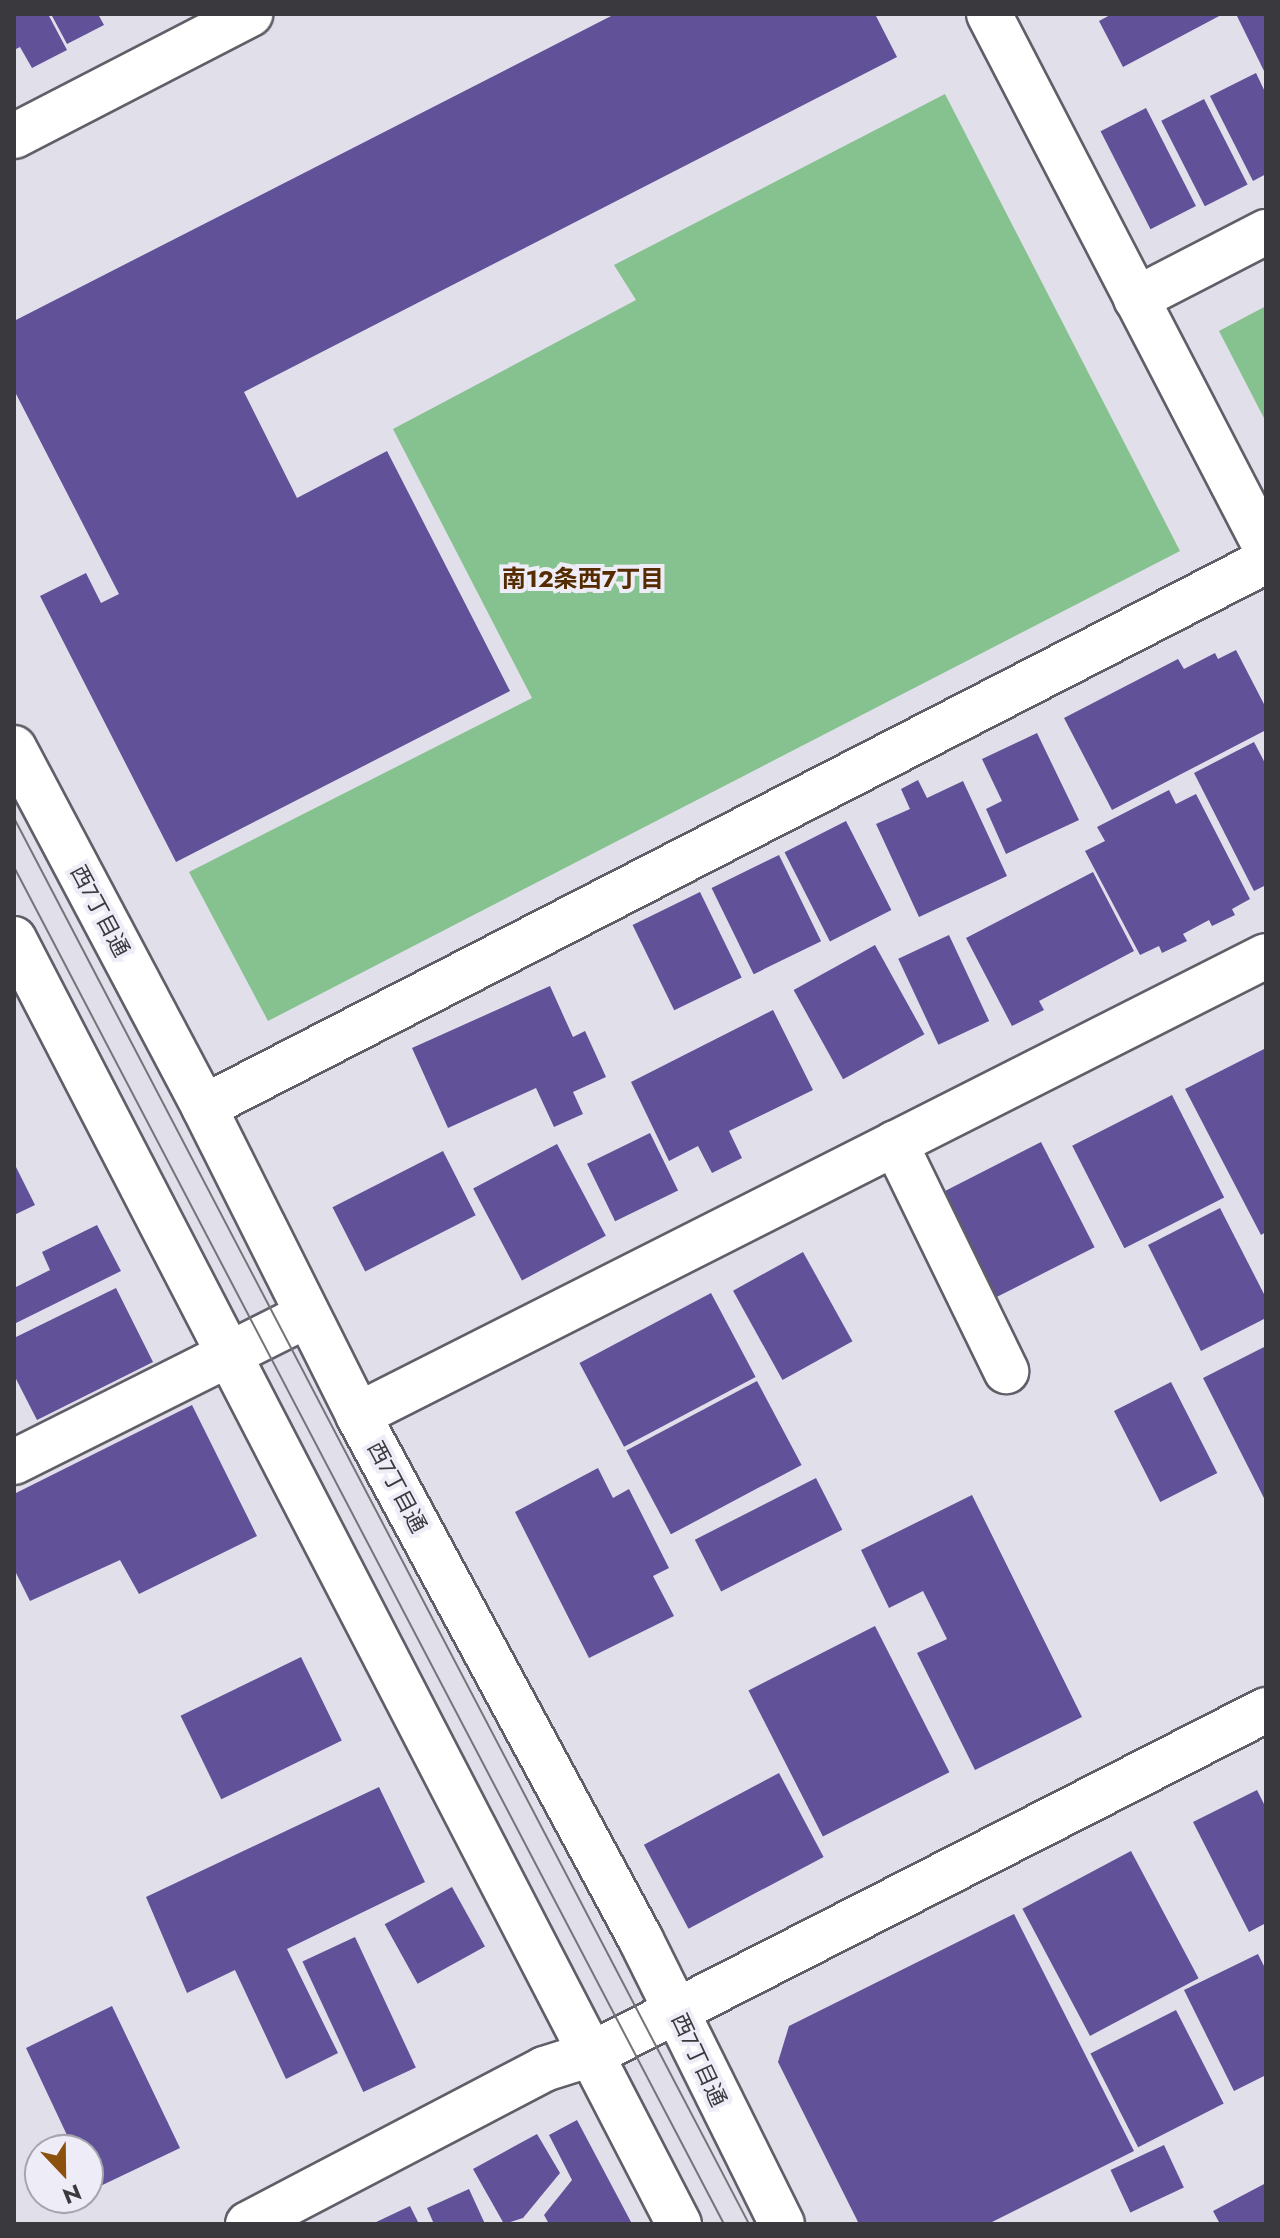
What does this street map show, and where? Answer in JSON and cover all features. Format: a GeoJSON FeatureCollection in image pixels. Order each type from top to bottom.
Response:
{"type":"FeatureCollection","features":[{"type":"Feature","properties":{"kind":"street"},"geometry":{"type":"LineString","coordinates":[[989,14],[1266,548]]}},
{"type":"Feature","properties":{"kind":"street"},"geometry":{"type":"LineString","coordinates":[[14,136],[228,19]]}},
{"type":"Feature","properties":{"kind":"street"},"geometry":{"type":"LineString","coordinates":[[1136,299],[1266,232]]}},
{"type":"Feature","properties":{"kind":"street"},"geometry":{"type":"LineString","coordinates":[[204,1107],[1266,561]]}},
{"type":"Feature","properties":{"kind":"street","name":"西7丁目通"},"geometry":{"type":"LineString","coordinates":[[14,748],[204,1107],[358,1415],[676,2012],[782,2224]]}},
{"type":"Feature","properties":{"kind":"street"},"geometry":{"type":"LineString","coordinates":[[14,939],[679,2224]]}},
{"type":"Feature","properties":{"kind":"street"},"geometry":{"type":"LineString","coordinates":[[358,1415],[1266,956]]}},
{"type":"Feature","properties":{"kind":"street"},"geometry":{"type":"LineString","coordinates":[[895,1143],[1006,1371]]}},
{"type":"Feature","properties":{"kind":"street"},"geometry":{"type":"LineString","coordinates":[[14,1462],[307,1315]]}},
{"type":"Feature","properties":{"kind":"street"},"geometry":{"type":"LineString","coordinates":[[248,2224],[544,2069],[592,2054],[1266,1710]]}},
{"type":"Feature","properties":{"kind":"green space"},"geometry":{"type":"Polygon","coordinates":[[[945,94],[1180,551],[268,1021],[189,872],[532,698],[393,429],[636,300],[614,265],[945,94]]]}},
{"type":"Feature","properties":{"kind":"green space"},"geometry":{"type":"Polygon","coordinates":[[[1266,306],[1266,422],[1219,331],[1266,306]]]}},
{"type":"Feature","properties":{"kind":"building"},"geometry":{"type":"Polygon","coordinates":[[[14,14],[48,14],[67,50],[32,68],[20,47],[14,50],[14,14]]]}},
{"type":"Feature","properties":{"kind":"building"},"geometry":{"type":"Polygon","coordinates":[[[51,14],[98,14],[104,25],[67,44],[51,14]]]}},
{"type":"Feature","properties":{"kind":"building"},"geometry":{"type":"Polygon","coordinates":[[[615,14],[875,14],[897,57],[244,392],[297,498],[387,451],[510,691],[176,862],[40,596],[86,573],[101,603],[119,594],[14,390],[14,321],[615,14]]]}},
{"type":"Feature","properties":{"kind":"building"},"geometry":{"type":"Polygon","coordinates":[[[1112,14],[1223,14],[1123,67],[1099,21],[1112,14]]]}},
{"type":"Feature","properties":{"kind":"building"},"geometry":{"type":"Polygon","coordinates":[[[1236,14],[1266,14],[1266,75],[1236,14]]]}},
{"type":"Feature","properties":{"kind":"building"},"geometry":{"type":"Polygon","coordinates":[[[1256,73],[1266,94],[1266,174],[1253,181],[1210,96],[1256,73]]]}},
{"type":"Feature","properties":{"kind":"building"},"geometry":{"type":"Polygon","coordinates":[[[1204,99],[1248,185],[1205,206],[1161,121],[1204,99]]]}},
{"type":"Feature","properties":{"kind":"building"},"geometry":{"type":"Polygon","coordinates":[[[1146,108],[1196,206],[1150,229],[1101,131],[1146,108]]]}},
{"type":"Feature","properties":{"kind":"building"},"geometry":{"type":"Polygon","coordinates":[[[1236,650],[1266,708],[1266,730],[1112,810],[1064,718],[1178,659],[1184,669],[1215,653],[1218,659],[1236,650]]]}},
{"type":"Feature","properties":{"kind":"building"},"geometry":{"type":"Polygon","coordinates":[[[1037,733],[1079,820],[1006,854],[986,809],[1002,801],[982,759],[1037,733]]]}},
{"type":"Feature","properties":{"kind":"building"},"geometry":{"type":"Polygon","coordinates":[[[1254,742],[1266,765],[1266,885],[1254,891],[1194,773],[1254,742]]]}},
{"type":"Feature","properties":{"kind":"building"},"geometry":{"type":"Polygon","coordinates":[[[918,780],[927,798],[963,781],[1007,876],[919,917],[876,824],[910,809],[901,789],[918,780]]]}},
{"type":"Feature","properties":{"kind":"building"},"geometry":{"type":"Polygon","coordinates":[[[1169,790],[1176,804],[1196,794],[1250,899],[1232,909],[1235,915],[1212,926],[1209,920],[1183,934],[1187,941],[1162,953],[1159,946],[1140,955],[1085,851],[1105,841],[1097,827],[1169,790]]]}},
{"type":"Feature","properties":{"kind":"building"},"geometry":{"type":"Polygon","coordinates":[[[846,821],[891,910],[830,941],[785,852],[846,821]]]}},
{"type":"Feature","properties":{"kind":"building"},"geometry":{"type":"Polygon","coordinates":[[[779,855],[821,941],[754,974],[712,888],[779,855]]]}},
{"type":"Feature","properties":{"kind":"building"},"geometry":{"type":"Polygon","coordinates":[[[1093,872],[1134,951],[1039,1001],[1044,1010],[1012,1026],[966,938],[1093,872]]]}},
{"type":"Feature","properties":{"kind":"building"},"geometry":{"type":"Polygon","coordinates":[[[700,892],[742,977],[674,1010],[633,925],[700,892]]]}},
{"type":"Feature","properties":{"kind":"building"},"geometry":{"type":"Polygon","coordinates":[[[949,935],[989,1021],[938,1045],[898,959],[949,935]]]}},
{"type":"Feature","properties":{"kind":"building"},"geometry":{"type":"Polygon","coordinates":[[[875,945],[924,1034],[843,1079],[794,990],[875,945]]]}},
{"type":"Feature","properties":{"kind":"building"},"geometry":{"type":"Polygon","coordinates":[[[550,986],[573,1037],[585,1031],[606,1077],[573,1092],[583,1114],[554,1127],[536,1088],[448,1128],[412,1048],[550,986]]]}},
{"type":"Feature","properties":{"kind":"building"},"geometry":{"type":"Polygon","coordinates":[[[773,1010],[813,1090],[729,1131],[742,1158],[712,1173],[698,1146],[669,1161],[631,1082],[773,1010]]]}},
{"type":"Feature","properties":{"kind":"building"},"geometry":{"type":"Polygon","coordinates":[[[1266,1048],[1266,1232],[1261,1235],[1185,1089],[1266,1048]]]}},
{"type":"Feature","properties":{"kind":"building"},"geometry":{"type":"Polygon","coordinates":[[[1172,1095],[1224,1197],[1124,1248],[1072,1146],[1172,1095]]]}},
{"type":"Feature","properties":{"kind":"building"},"geometry":{"type":"Polygon","coordinates":[[[650,1133],[678,1191],[615,1221],[587,1164],[650,1133]]]}},
{"type":"Feature","properties":{"kind":"building"},"geometry":{"type":"Polygon","coordinates":[[[1041,1142],[1095,1247],[996,1298],[942,1192],[1041,1142]]]}},
{"type":"Feature","properties":{"kind":"building"},"geometry":{"type":"Polygon","coordinates":[[[557,1144],[606,1236],[522,1280],[473,1189],[557,1144]]]}},
{"type":"Feature","properties":{"kind":"building"},"geometry":{"type":"Polygon","coordinates":[[[443,1151],[476,1215],[365,1271],[333,1207],[443,1151]]]}},
{"type":"Feature","properties":{"kind":"building"},"geometry":{"type":"Polygon","coordinates":[[[14,1163],[35,1205],[14,1215],[14,1163]]]}},
{"type":"Feature","properties":{"kind":"building"},"geometry":{"type":"Polygon","coordinates":[[[1220,1208],[1266,1298],[1266,1318],[1201,1351],[1148,1245],[1220,1208]]]}},
{"type":"Feature","properties":{"kind":"building"},"geometry":{"type":"Polygon","coordinates":[[[97,1225],[121,1271],[14,1324],[14,1288],[50,1270],[42,1252],[97,1225]]]}},
{"type":"Feature","properties":{"kind":"building"},"geometry":{"type":"Polygon","coordinates":[[[803,1252],[852,1341],[782,1380],[733,1291],[803,1252]]]}},
{"type":"Feature","properties":{"kind":"building"},"geometry":{"type":"Polygon","coordinates":[[[116,1288],[153,1362],[37,1420],[14,1375],[14,1338],[116,1288]]]}},
{"type":"Feature","properties":{"kind":"building"},"geometry":{"type":"Polygon","coordinates":[[[711,1293],[756,1377],[624,1447],[579,1363],[711,1293]]]}},
{"type":"Feature","properties":{"kind":"building"},"geometry":{"type":"Polygon","coordinates":[[[1266,1346],[1266,1502],[1203,1378],[1266,1346]]]}},
{"type":"Feature","properties":{"kind":"building"},"geometry":{"type":"Polygon","coordinates":[[[757,1381],[802,1465],[671,1534],[626,1450],[757,1381]]]}},
{"type":"Feature","properties":{"kind":"building"},"geometry":{"type":"Polygon","coordinates":[[[1171,1382],[1217,1473],[1160,1502],[1114,1411],[1171,1382]]]}},
{"type":"Feature","properties":{"kind":"building"},"geometry":{"type":"Polygon","coordinates":[[[192,1405],[257,1536],[139,1594],[120,1560],[30,1601],[14,1569],[14,1494],[192,1405]]]}},
{"type":"Feature","properties":{"kind":"building"},"geometry":{"type":"Polygon","coordinates":[[[598,1468],[613,1498],[629,1489],[669,1568],[653,1576],[674,1616],[589,1658],[515,1512],[598,1468]]]}},
{"type":"Feature","properties":{"kind":"building"},"geometry":{"type":"Polygon","coordinates":[[[816,1478],[842,1530],[721,1591],[695,1540],[816,1478]]]}},
{"type":"Feature","properties":{"kind":"building"},"geometry":{"type":"Polygon","coordinates":[[[972,1495],[1082,1717],[975,1770],[917,1653],[947,1639],[923,1591],[889,1608],[861,1550],[972,1495]]]}},
{"type":"Feature","properties":{"kind":"building"},"geometry":{"type":"Polygon","coordinates":[[[875,1626],[949,1772],[823,1837],[748,1690],[875,1626]]]}},
{"type":"Feature","properties":{"kind":"building"},"geometry":{"type":"Polygon","coordinates":[[[301,1657],[342,1741],[221,1799],[181,1716],[301,1657]]]}},
{"type":"Feature","properties":{"kind":"building"},"geometry":{"type":"Polygon","coordinates":[[[779,1773],[824,1857],[689,1929],[644,1845],[779,1773]]]}},
{"type":"Feature","properties":{"kind":"building"},"geometry":{"type":"Polygon","coordinates":[[[379,1787],[425,1882],[287,1949],[338,2053],[286,2079],[235,1970],[187,1993],[146,1897],[379,1787]]]}},
{"type":"Feature","properties":{"kind":"building"},"geometry":{"type":"Polygon","coordinates":[[[1257,1790],[1266,1808],[1266,1923],[1249,1932],[1193,1822],[1257,1790]]]}},
{"type":"Feature","properties":{"kind":"building"},"geometry":{"type":"Polygon","coordinates":[[[1131,1851],[1199,1978],[1090,2036],[1022,1909],[1131,1851]]]}},
{"type":"Feature","properties":{"kind":"building"},"geometry":{"type":"Polygon","coordinates":[[[452,1887],[485,1946],[418,1984],[385,1924],[452,1887]]]}},
{"type":"Feature","properties":{"kind":"building"},"geometry":{"type":"Polygon","coordinates":[[[1014,1914],[1134,2151],[988,2224],[859,2224],[778,2062],[789,2026],[1014,1914]]]}},
{"type":"Feature","properties":{"kind":"building"},"geometry":{"type":"Polygon","coordinates":[[[355,1937],[416,2068],[363,2092],[302,1962],[355,1937]]]}},
{"type":"Feature","properties":{"kind":"building"},"geometry":{"type":"Polygon","coordinates":[[[1258,1954],[1266,1970],[1266,2075],[1234,2091],[1184,1990],[1258,1954]]]}},
{"type":"Feature","properties":{"kind":"building"},"geometry":{"type":"Polygon","coordinates":[[[112,2006],[180,2148],[104,2184],[104,2134],[66,2134],[26,2048],[112,2006]]]}},
{"type":"Feature","properties":{"kind":"building"},"geometry":{"type":"Polygon","coordinates":[[[1176,2010],[1224,2104],[1138,2147],[1090,2054],[1176,2010]]]}},
{"type":"Feature","properties":{"kind":"building"},"geometry":{"type":"Polygon","coordinates":[[[577,2120],[631,2222],[549,2224],[544,2215],[572,2180],[549,2135],[577,2120]]]}},
{"type":"Feature","properties":{"kind":"building"},"geometry":{"type":"Polygon","coordinates":[[[537,2134],[560,2173],[523,2218],[504,2224],[473,2169],[537,2134]]]}},
{"type":"Feature","properties":{"kind":"building"},"geometry":{"type":"Polygon","coordinates":[[[1164,2145],[1184,2188],[1130,2213],[1111,2170],[1164,2145]]]}},
{"type":"Feature","properties":{"kind":"building"},"geometry":{"type":"Polygon","coordinates":[[[1266,2183],[1266,2224],[1220,2224],[1213,2211],[1266,2183]]]}},
{"type":"Feature","properties":{"kind":"building"},"geometry":{"type":"Polygon","coordinates":[[[469,2189],[485,2224],[434,2224],[427,2208],[469,2189]]]}},
{"type":"Feature","properties":{"kind":"building"},"geometry":{"type":"Polygon","coordinates":[[[410,2206],[419,2224],[372,2224],[410,2206]]]}},
{"type":"Feature","properties":{"kind":"tram line"},"geometry":{"type":"LineString","coordinates":[[14,818],[749,2224]]}},
{"type":"Feature","properties":{"kind":"tram line"},"geometry":{"type":"LineString","coordinates":[[14,867],[724,2224]]}},
{"type":"Feature","properties":{"kind":"district","name":"南12条西7丁目"},"geometry":{"type":"Point","coordinates":[583,579]}}]}
